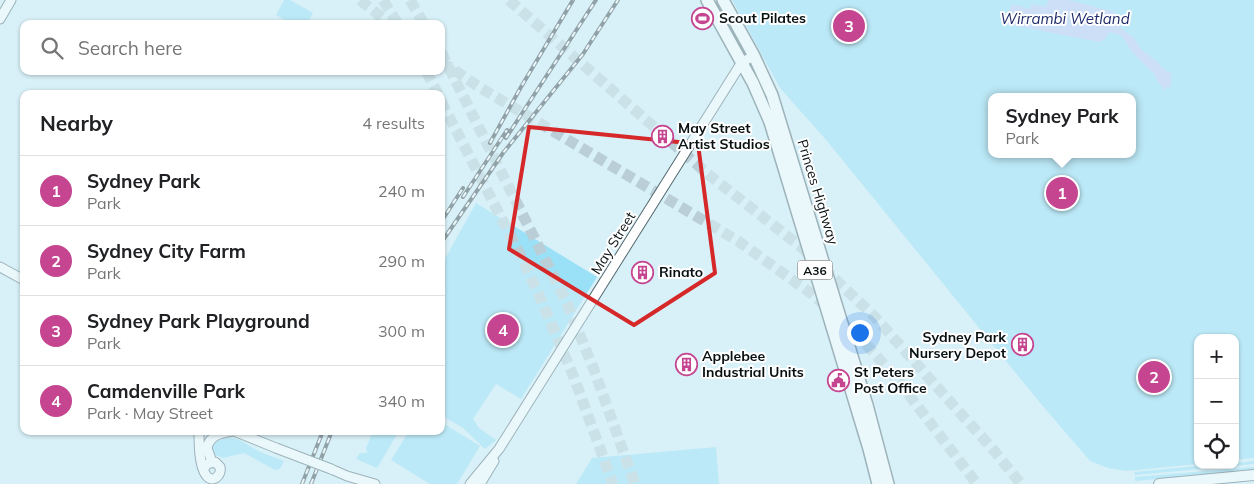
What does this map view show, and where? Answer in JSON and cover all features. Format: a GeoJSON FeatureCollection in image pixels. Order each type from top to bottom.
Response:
{"type":"FeatureCollection","features":[{"type":"Feature","properties":{"kind":"highway","name":"A36"},"geometry":{"type":"LineString","coordinates":[[707,0],[742,62]]}},
{"type":"Feature","properties":{"kind":"highway","name":"A36"},"geometry":{"type":"LineString","coordinates":[[723,0],[754,56]]}},
{"type":"Feature","properties":{"kind":"highway","name":"Princes Highway"},"geometry":{"type":"LineString","coordinates":[[754,56],[772,95],[785,136],[878,442],[888,484]]}},
{"type":"Feature","properties":{"kind":"highway","name":"Princes Highway"},"geometry":{"type":"LineString","coordinates":[[742,62],[762,101],[771,125],[870,449],[878,484]]}},
{"type":"Feature","properties":{"kind":"main road"},"geometry":{"type":"LineString","coordinates":[[0,19],[11,0]]}},
{"type":"Feature","properties":{"kind":"main road"},"geometry":{"type":"LineString","coordinates":[[742,62],[754,56]]}},
{"type":"Feature","properties":{"kind":"main road","name":"May Street"},"geometry":{"type":"LineString","coordinates":[[470,484],[499,449],[742,62]]}},
{"type":"Feature","properties":{"kind":"main road"},"geometry":{"type":"LineString","coordinates":[[0,267],[20,278]]}},
{"type":"Feature","properties":{"kind":"main road"},"geometry":{"type":"LineString","coordinates":[[199,435],[200,462],[207,481],[216,478],[221,472],[219,465],[212,462],[207,448],[209,441],[217,435]]}},
{"type":"Feature","properties":{"kind":"main road"},"geometry":{"type":"LineString","coordinates":[[199,448],[202,435]]}},
{"type":"Feature","properties":{"kind":"main road"},"geometry":{"type":"LineString","coordinates":[[248,435],[276,448],[332,469],[359,484]]}},
{"type":"Feature","properties":{"kind":"main road","name":"May Street"},"geometry":{"type":"LineString","coordinates":[[480,484],[499,449]]}},
{"type":"Feature","properties":{"kind":"main road"},"geometry":{"type":"LineString","coordinates":[[204,469],[207,464],[212,462]]}},
{"type":"Feature","properties":{"kind":"main road"},"geometry":{"type":"LineString","coordinates":[[347,476],[375,484]]}},
{"type":"Feature","properties":{"kind":"main road"},"geometry":{"type":"LineString","coordinates":[[1159,484],[1254,476]]}},
{"type":"Feature","properties":{"kind":"highlighted area"},"geometry":{"type":"Polygon","coordinates":[[[529,127],[698,144],[715,273],[634,325],[509,249],[529,127]]]}},
{"type":"Feature","properties":{"kind":"shaded area"},"geometry":{"type":"Polygon","coordinates":[[[284,0],[290,0],[313,13],[309,20],[285,20],[276,15],[284,0]]]}},
{"type":"Feature","properties":{"kind":"shaded area"},"geometry":{"type":"Polygon","coordinates":[[[732,0],[1254,0],[1254,458],[1239,460],[1239,334],[1194,334],[1194,464],[1127,471],[1108,468],[1090,461],[1041,404],[827,141],[780,88],[732,0]]]}},
{"type":"Feature","properties":{"kind":"shaded area"},"geometry":{"type":"Polygon","coordinates":[[[476,203],[597,277],[521,399],[496,384],[473,419],[479,428],[496,440],[485,449],[463,428],[445,417],[445,259],[476,203]]]}},
{"type":"Feature","properties":{"kind":"shaded area"},"geometry":{"type":"Polygon","coordinates":[[[445,424],[480,446],[457,484],[430,484],[391,460],[407,435],[445,435],[445,424]]]}},
{"type":"Feature","properties":{"kind":"shaded area"},"geometry":{"type":"Polygon","coordinates":[[[371,435],[397,435],[377,468],[356,459],[360,453],[367,453],[366,448],[371,435]]]}},
{"type":"Feature","properties":{"kind":"shaded area"},"geometry":{"type":"Polygon","coordinates":[[[218,437],[220,440],[231,438],[240,440],[260,452],[284,461],[280,469],[275,470],[244,453],[223,458],[213,454],[211,445],[218,437]]]}},
{"type":"Feature","properties":{"kind":"shaded area"},"geometry":{"type":"Polygon","coordinates":[[[716,447],[719,484],[576,484],[592,458],[716,447]]]}},
{"type":"Feature","properties":{"kind":"shaded area"},"geometry":{"type":"Polygon","coordinates":[[[1254,461],[1254,464],[1239,465],[1239,463],[1254,461]]]}},
{"type":"Feature","properties":{"kind":"shaded area"},"geometry":{"type":"Polygon","coordinates":[[[1194,466],[1194,469],[1200,469],[1135,475],[1134,472],[1194,466]]]}},
{"type":"Feature","properties":{"kind":"shaded area"},"geometry":{"type":"Polygon","coordinates":[[[1254,467],[1254,470],[1135,481],[1135,477],[1254,467]]]}},
{"type":"Feature","properties":{"kind":"water","name":"Wirrambi Wetland"},"geometry":{"type":"Polygon","coordinates":[[[1048,0],[1068,0],[1115,12],[1122,29],[1133,37],[1142,50],[1166,71],[1172,73],[1169,88],[1166,87],[1165,91],[1154,74],[1132,52],[1122,36],[1110,32],[1100,42],[1005,24],[1012,4],[1030,9],[1031,4],[1046,7],[1048,0]]]}},
{"type":"Feature","properties":{"kind":"tunnel"},"geometry":{"type":"LineString","coordinates":[[360,0],[385,20]]}},
{"type":"Feature","properties":{"kind":"tunnel"},"geometry":{"type":"LineString","coordinates":[[383,0],[396,20]]}},
{"type":"Feature","properties":{"kind":"tunnel"},"geometry":{"type":"LineString","coordinates":[[410,0],[422,20]]}},
{"type":"Feature","properties":{"kind":"tunnel"},"geometry":{"type":"LineString","coordinates":[[509,0],[709,175],[800,246],[874,316],[991,447],[1021,484]]}},
{"type":"Feature","properties":{"kind":"tunnel"},"geometry":{"type":"LineString","coordinates":[[445,60],[567,303],[594,370],[635,484]]}},
{"type":"Feature","properties":{"kind":"tunnel"},"geometry":{"type":"LineString","coordinates":[[445,64],[479,87],[738,241],[812,294],[864,342],[896,378],[977,484]]}},
{"type":"Feature","properties":{"kind":"tunnel"},"geometry":{"type":"LineString","coordinates":[[428,75],[436,90]]}},
{"type":"Feature","properties":{"kind":"tunnel"},"geometry":{"type":"LineString","coordinates":[[445,109],[523,260],[542,302],[573,375],[613,484]]}},
{"type":"Feature","properties":{"kind":"railway"},"geometry":{"type":"LineString","coordinates":[[490,143],[573,0]]}},
{"type":"Feature","properties":{"kind":"railway"},"geometry":{"type":"LineString","coordinates":[[506,138],[596,0]]}},
{"type":"Feature","properties":{"kind":"railway"},"geometry":{"type":"LineString","coordinates":[[445,237],[503,153],[583,54],[618,0]]}},
{"type":"Feature","properties":{"kind":"railway"},"geometry":{"type":"LineString","coordinates":[[463,197],[507,130]]}},
{"type":"Feature","properties":{"kind":"railway"},"geometry":{"type":"LineString","coordinates":[[445,216],[463,188]]}},
{"type":"Feature","properties":{"kind":"railway"},"geometry":{"type":"LineString","coordinates":[[302,484],[321,435]]}},
{"type":"Feature","properties":{"kind":"railway"},"geometry":{"type":"LineString","coordinates":[[311,484],[330,435]]}},
{"type":"Feature","properties":{"kind":"place","name":"Scout Pilates"},"geometry":{"type":"Point","coordinates":[703,18]}},
{"type":"Feature","properties":{"kind":"place","name":"Sydney Park Playground"},"geometry":{"type":"Point","coordinates":[849,26]}},
{"type":"Feature","properties":{"kind":"place","name":"May Street Artist Studios"},"geometry":{"type":"Point","coordinates":[662,136]}},
{"type":"Feature","properties":{"kind":"place","name":"Sydney Park"},"geometry":{"type":"Point","coordinates":[1062,193]}},
{"type":"Feature","properties":{"kind":"place","name":"Rinato"},"geometry":{"type":"Point","coordinates":[643,272]}},
{"type":"Feature","properties":{"kind":"place","name":"Camdenville Park"},"geometry":{"type":"Point","coordinates":[503,330]}},
{"type":"Feature","properties":{"kind":"place","name":"Sydney Park Nursery Depot"},"geometry":{"type":"Point","coordinates":[1022,345]}},
{"type":"Feature","properties":{"kind":"place","name":"Applebee Industrial Units"},"geometry":{"type":"Point","coordinates":[686,364]}},
{"type":"Feature","properties":{"kind":"place","name":"Sydney City Farm"},"geometry":{"type":"Point","coordinates":[1154,377]}},
{"type":"Feature","properties":{"kind":"place","name":"St Peters Post Office"},"geometry":{"type":"Point","coordinates":[838,380]}}]}
